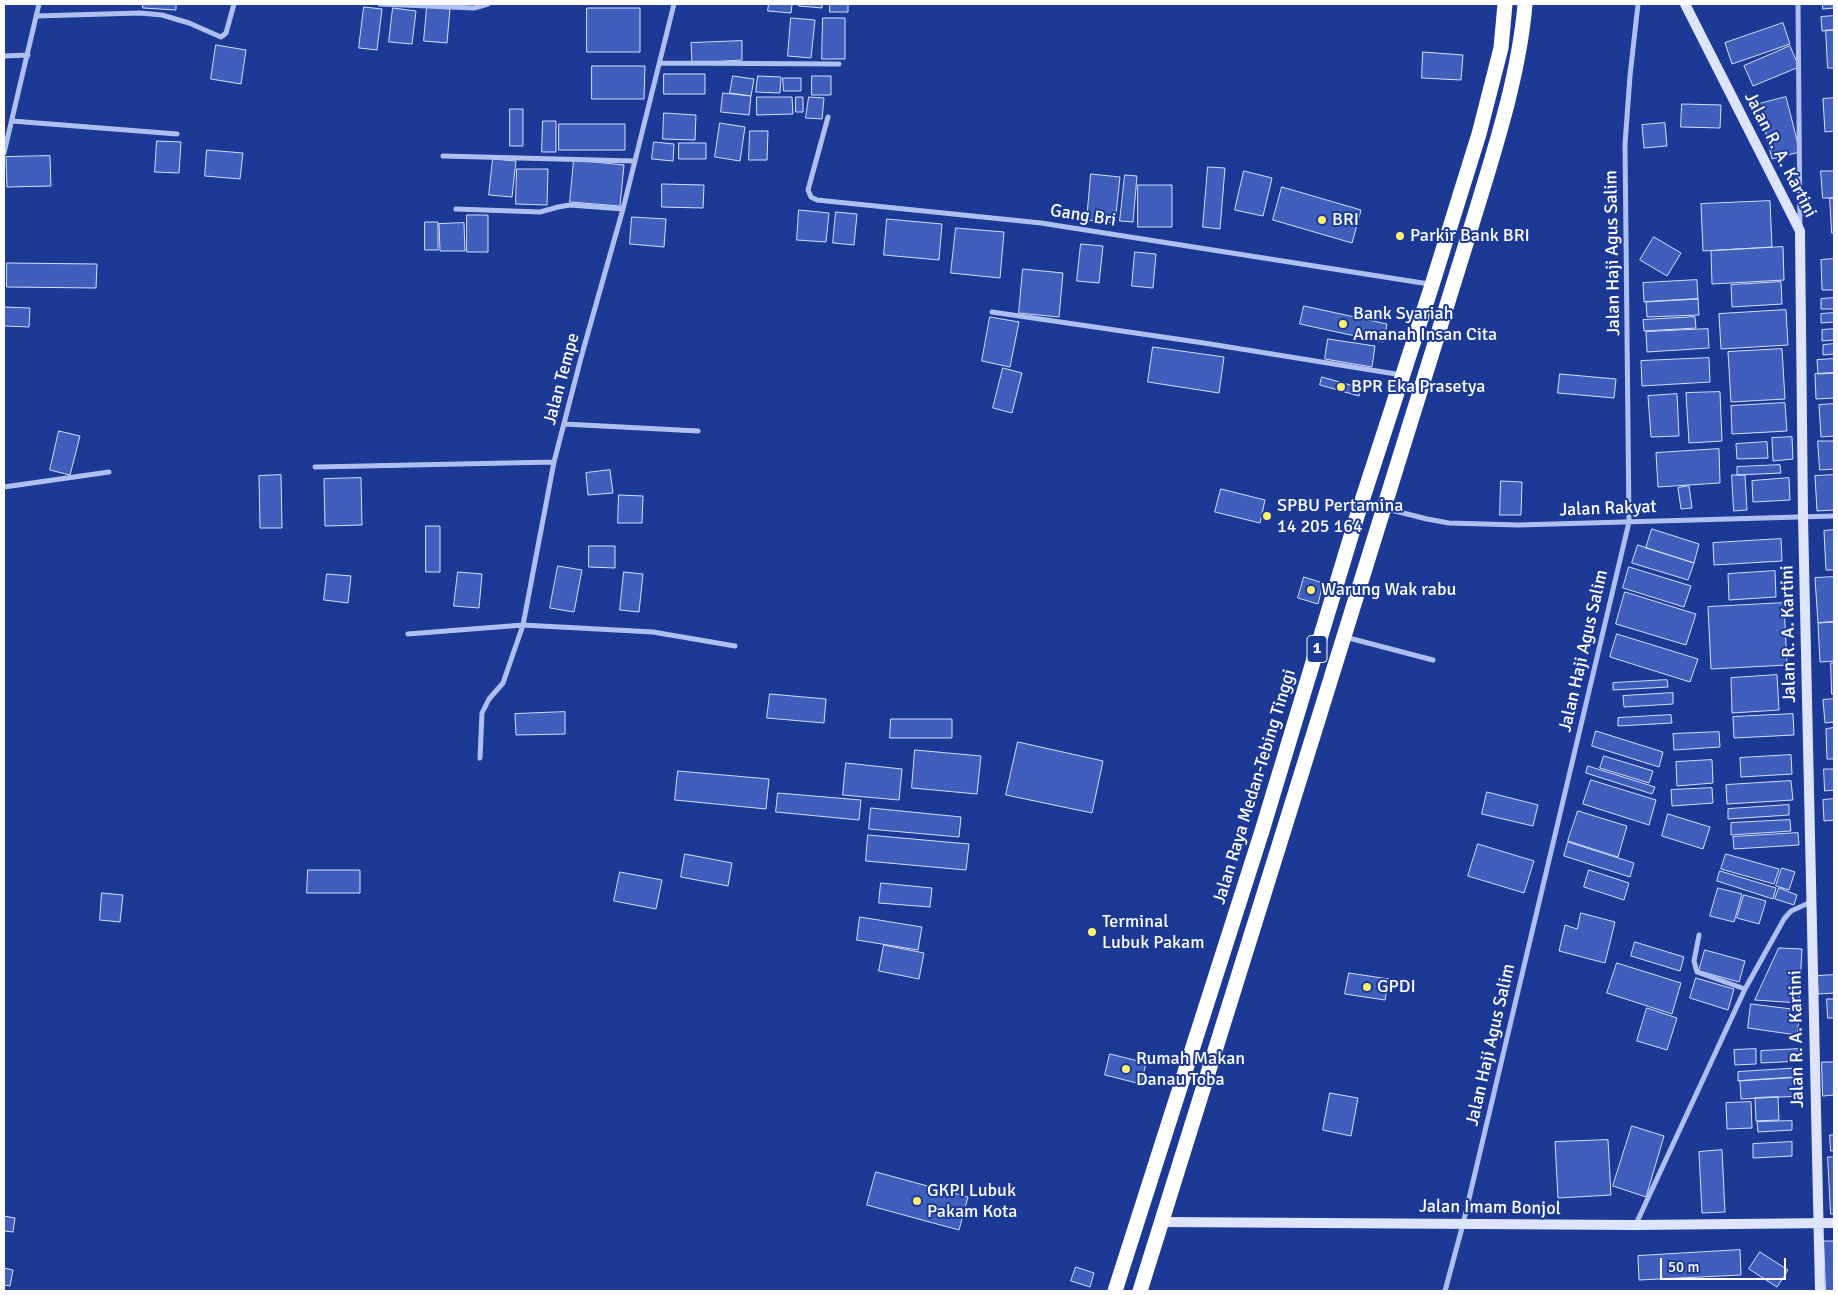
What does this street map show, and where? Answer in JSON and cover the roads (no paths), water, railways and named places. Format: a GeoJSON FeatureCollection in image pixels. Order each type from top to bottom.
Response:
{"type":"FeatureCollection","features":[{"type":"Feature","properties":{"kind":"highway","name":"Jalan Raya Medan-Tebing Tinggi"},"geometry":{"type":"LineString","coordinates":[[1116,1291],[1262,831],[1347,550],[1432,285],[1501,48],[1505,4]]}},
{"type":"Feature","properties":{"kind":"highway","name":"1"},"geometry":{"type":"LineString","coordinates":[[1140,1291],[1223,1021],[1282,838],[1497,138],[1523,27],[1525,4]]}},
{"type":"Feature","properties":{"kind":"highway"},"geometry":{"type":"LineString","coordinates":[[1262,831],[1282,838]]}},
{"type":"Feature","properties":{"kind":"highway"},"geometry":{"type":"LineString","coordinates":[[1203,1013],[1223,1021]]}},
{"type":"Feature","properties":{"kind":"street"},"geometry":{"type":"LineString","coordinates":[[4,153],[39,4]]}},
{"type":"Feature","properties":{"kind":"street"},"geometry":{"type":"LineString","coordinates":[[36,16],[122,13],[162,15],[189,23],[221,37],[226,33],[234,4]]}},
{"type":"Feature","properties":{"kind":"street"},"geometry":{"type":"LineString","coordinates":[[380,4],[474,8],[488,4]]}},
{"type":"Feature","properties":{"kind":"street","name":"Jalan Tempe"},"geometry":{"type":"LineString","coordinates":[[480,758],[482,713],[485,704],[503,683],[523,625],[554,462],[623,209],[674,4]]}},
{"type":"Feature","properties":{"kind":"street"},"geometry":{"type":"LineString","coordinates":[[1523,27],[1530,4]]}},
{"type":"Feature","properties":{"kind":"street","name":"Jalan Haji Agus Salim"},"geometry":{"type":"LineString","coordinates":[[1445,1291],[1463,1224],[1629,522],[1625,144],[1638,4]]}},
{"type":"Feature","properties":{"kind":"street","name":"Jalan R. A. Kartini"},"geometry":{"type":"LineString","coordinates":[[1685,4],[1800,231],[1803,517],[1817,1223],[1820,1291]]}},
{"type":"Feature","properties":{"kind":"street"},"geometry":{"type":"LineString","coordinates":[[1798,4],[1800,231]]}},
{"type":"Feature","properties":{"kind":"street"},"geometry":{"type":"LineString","coordinates":[[4,56],[28,55]]}},
{"type":"Feature","properties":{"kind":"street"},"geometry":{"type":"LineString","coordinates":[[660,63],[839,64]]}},
{"type":"Feature","properties":{"kind":"street","name":"Gang Bri"},"geometry":{"type":"LineString","coordinates":[[828,117],[808,190],[811,197],[817,200],[1041,223],[1432,285]]}},
{"type":"Feature","properties":{"kind":"street"},"geometry":{"type":"LineString","coordinates":[[12,121],[177,134]]}},
{"type":"Feature","properties":{"kind":"street"},"geometry":{"type":"LineString","coordinates":[[443,156],[634,161]]}},
{"type":"Feature","properties":{"kind":"street"},"geometry":{"type":"LineString","coordinates":[[456,209],[540,212],[570,205],[623,209]]}},
{"type":"Feature","properties":{"kind":"street"},"geometry":{"type":"LineString","coordinates":[[992,312],[1194,341],[1402,375]]}},
{"type":"Feature","properties":{"kind":"street"},"geometry":{"type":"LineString","coordinates":[[564,424],[698,431]]}},
{"type":"Feature","properties":{"kind":"street"},"geometry":{"type":"LineString","coordinates":[[315,467],[554,462]]}},
{"type":"Feature","properties":{"kind":"street"},"geometry":{"type":"LineString","coordinates":[[4,488],[109,472]]}},
{"type":"Feature","properties":{"kind":"street","name":"Jalan Rakyat"},"geometry":{"type":"LineString","coordinates":[[1384,508],[1427,519],[1474,524],[1834,516]]}},
{"type":"Feature","properties":{"kind":"street"},"geometry":{"type":"LineString","coordinates":[[408,634],[523,625],[653,632],[735,646]]}},
{"type":"Feature","properties":{"kind":"street"},"geometry":{"type":"LineString","coordinates":[[1344,636],[1433,660]]}},
{"type":"Feature","properties":{"kind":"street"},"geometry":{"type":"LineString","coordinates":[[1635,1226],[1745,989],[1784,919],[1791,911],[1811,902]]}},
{"type":"Feature","properties":{"kind":"street"},"geometry":{"type":"LineString","coordinates":[[1699,935],[1694,962],[1697,972],[1745,989]]}},
{"type":"Feature","properties":{"kind":"street","name":"Jalan Imam Bonjol"},"geometry":{"type":"LineString","coordinates":[[1161,1222],[1635,1226],[1834,1223]]}},
{"type":"Feature","properties":{"kind":"place","name":"BRI"},"geometry":{"type":"Point","coordinates":[1322,220]}},
{"type":"Feature","properties":{"kind":"place","name":"Parkir Bank BRI"},"geometry":{"type":"Point","coordinates":[1400,236]}},
{"type":"Feature","properties":{"kind":"place","name":"Bank Syariah Amanah Insan Cita"},"geometry":{"type":"Point","coordinates":[1343,324]}},
{"type":"Feature","properties":{"kind":"place","name":"BPR Eka Prasetya"},"geometry":{"type":"Point","coordinates":[1341,387]}},
{"type":"Feature","properties":{"kind":"place","name":"SPBU Pertamina 14 205 164"},"geometry":{"type":"Point","coordinates":[1267,516]}},
{"type":"Feature","properties":{"kind":"place","name":"Warung Wak rabu"},"geometry":{"type":"Point","coordinates":[1311,590]}},
{"type":"Feature","properties":{"kind":"place","name":"Terminal Lubuk Pakam"},"geometry":{"type":"Point","coordinates":[1092,932]}},
{"type":"Feature","properties":{"kind":"place","name":"GPDI"},"geometry":{"type":"Point","coordinates":[1367,987]}},
{"type":"Feature","properties":{"kind":"place","name":"Rumah Makan Danau Toba"},"geometry":{"type":"Point","coordinates":[1126,1069]}},
{"type":"Feature","properties":{"kind":"place","name":"GKPI Lubuk Pakam Kota"},"geometry":{"type":"Point","coordinates":[917,1201]}}]}
